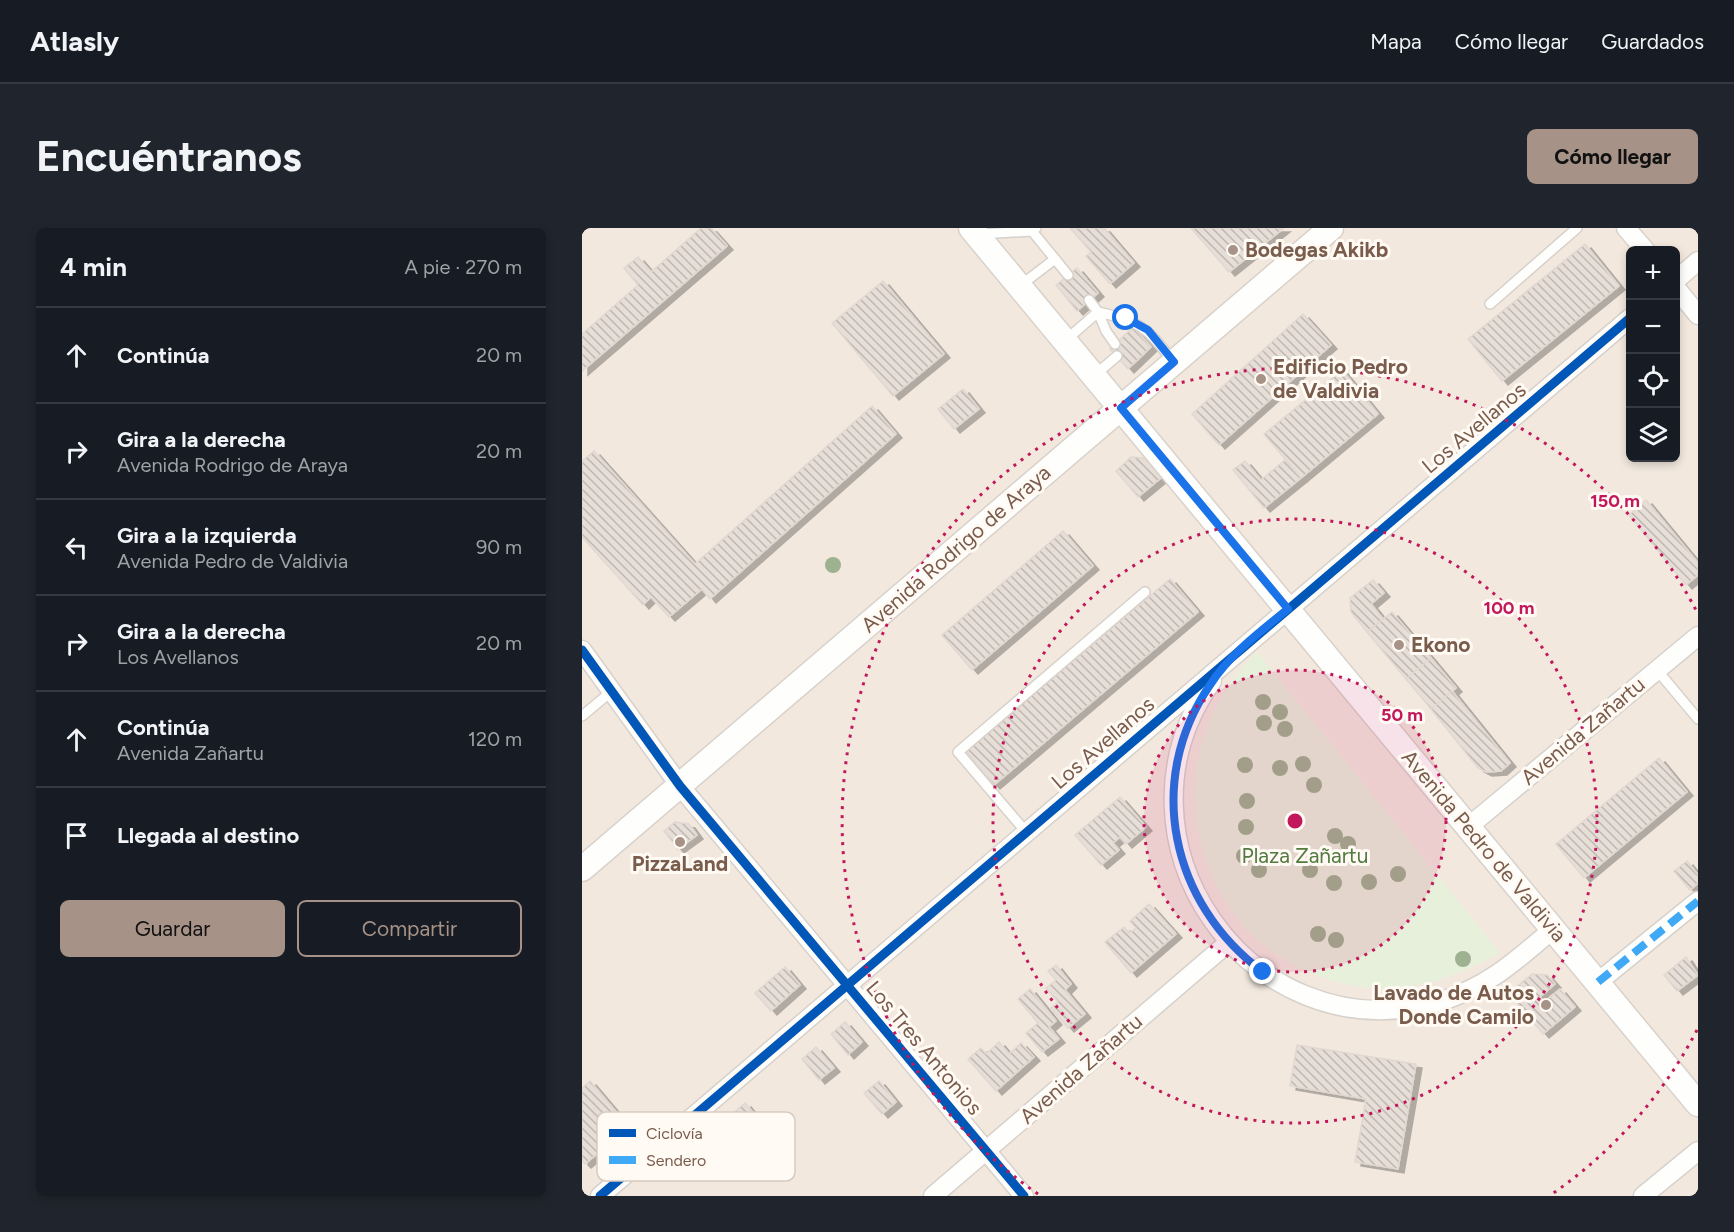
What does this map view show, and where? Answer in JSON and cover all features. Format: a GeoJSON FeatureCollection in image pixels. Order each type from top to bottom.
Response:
{"type":"FeatureCollection","features":[{"type":"Feature","properties":{"kind":"main road","name":"Avenida Rodrigo de Araya"},"geometry":{"type":"LineString","coordinates":[[582,869],[1331,228]]}},
{"type":"Feature","properties":{"kind":"main road","name":"Avenida Pedro de Valdivia"},"geometry":{"type":"LineString","coordinates":[[974,231],[1698,1104]]}},
{"type":"Feature","properties":{"kind":"street"},"geometry":{"type":"LineString","coordinates":[[1626,228],[1642,246]]}},
{"type":"Feature","properties":{"kind":"street"},"geometry":{"type":"LineString","coordinates":[[1680,277],[1698,261]]}},
{"type":"Feature","properties":{"kind":"street"},"geometry":{"type":"LineString","coordinates":[[1680,293],[1698,315]]}},
{"type":"Feature","properties":{"kind":"street","name":"Los Avellanos"},"geometry":{"type":"LineString","coordinates":[[698,1112],[1626,321]]}},
{"type":"Feature","properties":{"kind":"street","name":"Avenida Zañartu"},"geometry":{"type":"LineString","coordinates":[[1468,827],[1698,636]]}},
{"type":"Feature","properties":{"kind":"street","name":"Los Tres Antonios"},"geometry":{"type":"LineString","coordinates":[[582,650],[680,786],[1024,1196]]}},
{"type":"Feature","properties":{"kind":"street"},"geometry":{"type":"LineString","coordinates":[[1237,652],[1217,674],[1194,711],[1180,752],[1174,796],[1177,839],[1184,867],[1202,907],[1228,942],[1263,972],[1302,994],[1346,1006],[1395,1009],[1434,1003],[1471,990],[1504,971],[1553,929]]}},
{"type":"Feature","properties":{"kind":"street"},"geometry":{"type":"LineString","coordinates":[[1598,982],[1698,901]]}},
{"type":"Feature","properties":{"kind":"street","name":"Avenida Zañartu"},"geometry":{"type":"LineString","coordinates":[[933,1196],[1228,942]]}},
{"type":"Feature","properties":{"kind":"street"},"geometry":{"type":"LineString","coordinates":[[1643,1196],[1698,1151]]}},
{"type":"Feature","properties":{"kind":"street","name":"Los Avellanos"},"geometry":{"type":"LineString","coordinates":[[600,1196],[618,1181]]}},
{"type":"Feature","properties":{"kind":"lane"},"geometry":{"type":"LineString","coordinates":[[1490,304],[1577,228]]}},
{"type":"Feature","properties":{"kind":"lane"},"geometry":{"type":"LineString","coordinates":[[974,231],[1034,229],[1068,275]]}},
{"type":"Feature","properties":{"kind":"lane"},"geometry":{"type":"LineString","coordinates":[[1020,286],[1054,259]]}},
{"type":"Feature","properties":{"kind":"lane"},"geometry":{"type":"LineString","coordinates":[[1089,300],[1098,312],[1114,344]]}},
{"type":"Feature","properties":{"kind":"lane"},"geometry":{"type":"LineString","coordinates":[[1098,312],[1126,318],[1174,362]]}},
{"type":"Feature","properties":{"kind":"lane"},"geometry":{"type":"LineString","coordinates":[[1066,340],[1098,312]]}},
{"type":"Feature","properties":{"kind":"lane"},"geometry":{"type":"LineString","coordinates":[[1095,375],[1117,356]]}},
{"type":"Feature","properties":{"kind":"lane"},"geometry":{"type":"LineString","coordinates":[[1026,832],[958,752],[1144,592]]}},
{"type":"Feature","properties":{"kind":"lane"},"geometry":{"type":"LineString","coordinates":[[1657,670],[1698,719]]}},
{"type":"Feature","properties":{"kind":"lane"},"geometry":{"type":"LineString","coordinates":[[582,716],[612,691]]}},
{"type":"Feature","properties":{"kind":"shaded area"},"geometry":{"type":"Polygon","coordinates":[[[582,228],[1698,228],[1698,1196],[582,1196],[582,228]]]}},
{"type":"Feature","properties":{"kind":"green space","name":"Plaza Zañartu"},"geometry":{"type":"Polygon","coordinates":[[[1257,652],[1500,953],[1464,971],[1425,984],[1385,989],[1358,987],[1331,981],[1294,965],[1264,945],[1240,920],[1220,892],[1206,860],[1197,826],[1195,791],[1199,756],[1213,712],[1230,685],[1257,652]]]}},
{"type":"Feature","properties":{"kind":"building"},"geometry":{"type":"Polygon","coordinates":[[[701,228],[711,228],[727,246],[582,371],[582,334],[638,285],[624,268],[638,257],[651,272],[701,228]]]}},
{"type":"Feature","properties":{"kind":"building"},"geometry":{"type":"Polygon","coordinates":[[[1070,228],[1104,228],[1134,263],[1110,284],[1086,256],[1091,252],[1070,228]]]}},
{"type":"Feature","properties":{"kind":"building","name":"Bodegas Akikb"},"geometry":{"type":"Polygon","coordinates":[[[1191,228],[1284,228],[1229,272],[1191,228]]]}},
{"type":"Feature","properties":{"kind":"building"},"geometry":{"type":"Polygon","coordinates":[[[1585,244],[1619,286],[1502,381],[1468,339],[1585,244]]]}},
{"type":"Feature","properties":{"kind":"building"},"geometry":{"type":"Polygon","coordinates":[[[1077,268],[1098,293],[1077,311],[1056,285],[1077,268]]]}},
{"type":"Feature","properties":{"kind":"building"},"geometry":{"type":"Polygon","coordinates":[[[883,281],[944,354],[893,396],[832,323],[883,281]]]}},
{"type":"Feature","properties":{"kind":"building","name":"Edificio Pedro de Valdivia"},"geometry":{"type":"Polygon","coordinates":[[[1303,314],[1331,345],[1219,445],[1192,414],[1303,314]]]}},
{"type":"Feature","properties":{"kind":"building"},"geometry":{"type":"Polygon","coordinates":[[[1133,327],[1151,347],[1128,369],[1110,349],[1133,327]]]}},
{"type":"Feature","properties":{"kind":"building"},"geometry":{"type":"Polygon","coordinates":[[[1342,370],[1378,414],[1301,478],[1264,434],[1342,370]]]}},
{"type":"Feature","properties":{"kind":"building"},"geometry":{"type":"Polygon","coordinates":[[[963,389],[979,409],[954,429],[938,409],[963,389]]]}},
{"type":"Feature","properties":{"kind":"building"},"geometry":{"type":"Polygon","coordinates":[[[872,406],[896,434],[710,599],[702,589],[669,617],[651,597],[643,605],[582,537],[582,461],[594,451],[695,564],[872,406]]]}},
{"type":"Feature","properties":{"kind":"building"},"geometry":{"type":"Polygon","coordinates":[[[1131,457],[1144,458],[1161,478],[1138,497],[1116,471],[1131,457]]]}},
{"type":"Feature","properties":{"kind":"building"},"geometry":{"type":"Polygon","coordinates":[[[1285,460],[1301,478],[1264,508],[1233,470],[1245,461],[1261,480],[1285,460]]]}},
{"type":"Feature","properties":{"kind":"building"},"geometry":{"type":"Polygon","coordinates":[[[1646,500],[1698,563],[1698,575],[1686,585],[1629,515],[1646,500]]]}},
{"type":"Feature","properties":{"kind":"building"},"geometry":{"type":"Polygon","coordinates":[[[1063,531],[1093,566],[972,670],[942,635],[1063,531]]]}},
{"type":"Feature","properties":{"kind":"building"},"geometry":{"type":"Polygon","coordinates":[[[1170,579],[1198,612],[994,785],[966,751],[1170,579]]]}},
{"type":"Feature","properties":{"kind":"building"},"geometry":{"type":"Polygon","coordinates":[[[1373,580],[1384,593],[1371,604],[1383,619],[1367,632],[1351,612],[1350,598],[1373,580]]]}},
{"type":"Feature","properties":{"kind":"building","name":"Ekono"},"geometry":{"type":"Polygon","coordinates":[[[1392,612],[1431,658],[1406,679],[1367,632],[1392,612]]]}},
{"type":"Feature","properties":{"kind":"building"},"geometry":{"type":"Polygon","coordinates":[[[1431,658],[1456,688],[1431,709],[1406,679],[1431,658]]]}},
{"type":"Feature","properties":{"kind":"building"},"geometry":{"type":"Polygon","coordinates":[[[1452,691],[1510,763],[1501,771],[1486,772],[1478,768],[1431,709],[1452,691]]]}},
{"type":"Feature","properties":{"kind":"building"},"geometry":{"type":"Polygon","coordinates":[[[1659,758],[1687,792],[1584,878],[1556,844],[1659,758]]]}},
{"type":"Feature","properties":{"kind":"building"},"geometry":{"type":"Polygon","coordinates":[[[1120,797],[1146,827],[1126,844],[1120,837],[1113,843],[1119,850],[1101,865],[1075,835],[1120,797]]]}},
{"type":"Feature","properties":{"kind":"building","name":"PizzaLand"},"geometry":{"type":"Polygon","coordinates":[[[675,822],[689,824],[697,835],[678,849],[664,831],[675,822]]]}},
{"type":"Feature","properties":{"kind":"building"},"geometry":{"type":"Polygon","coordinates":[[[1687,861],[1698,875],[1698,883],[1690,890],[1674,871],[1687,861]]]}},
{"type":"Feature","properties":{"kind":"building"},"geometry":{"type":"Polygon","coordinates":[[[1149,904],[1176,934],[1131,973],[1105,942],[1124,927],[1129,933],[1136,928],[1130,921],[1149,904]]]}},
{"type":"Feature","properties":{"kind":"building"},"geometry":{"type":"Polygon","coordinates":[[[1686,957],[1698,975],[1677,991],[1664,975],[1686,957]]]}},
{"type":"Feature","properties":{"kind":"building"},"geometry":{"type":"Polygon","coordinates":[[[1056,965],[1071,984],[1065,990],[1085,1014],[1068,1028],[1051,1008],[1058,1002],[1046,988],[1056,980],[1048,971],[1056,965]]]}},
{"type":"Feature","properties":{"kind":"building"},"geometry":{"type":"Polygon","coordinates":[[[785,967],[800,985],[771,1011],[755,993],[785,967]]]}},
{"type":"Feature","properties":{"kind":"building","name":"Lavado de Autos Donde Camilo"},"geometry":{"type":"Polygon","coordinates":[[[1532,974],[1547,975],[1555,984],[1540,997],[1544,1002],[1560,989],[1575,1007],[1543,1034],[1509,993],[1532,974]]]}},
{"type":"Feature","properties":{"kind":"building"},"geometry":{"type":"Polygon","coordinates":[[[1030,989],[1056,1021],[1049,1027],[1059,1039],[1042,1052],[1026,1033],[1038,1023],[1018,999],[1030,989]]]}},
{"type":"Feature","properties":{"kind":"building"},"geometry":{"type":"Polygon","coordinates":[[[845,1022],[862,1042],[848,1055],[831,1034],[845,1022]]]}},
{"type":"Feature","properties":{"kind":"building"},"geometry":{"type":"Polygon","coordinates":[[[999,1042],[1009,1054],[1021,1043],[1034,1057],[996,1091],[968,1059],[981,1048],[986,1054],[999,1042]]]}},
{"type":"Feature","properties":{"kind":"building"},"geometry":{"type":"Polygon","coordinates":[[[1297,1045],[1416,1064],[1398,1169],[1355,1162],[1366,1099],[1290,1086],[1297,1045]]]}},
{"type":"Feature","properties":{"kind":"building"},"geometry":{"type":"Polygon","coordinates":[[[816,1047],[834,1068],[819,1080],[802,1059],[816,1047]]]}},
{"type":"Feature","properties":{"kind":"building"},"geometry":{"type":"Polygon","coordinates":[[[590,1081],[616,1112],[597,1112],[597,1154],[585,1164],[582,1161],[582,1088],[590,1081]]]}},
{"type":"Feature","properties":{"kind":"building"},"geometry":{"type":"Polygon","coordinates":[[[879,1081],[896,1102],[882,1114],[864,1093],[879,1081]]]}},
{"type":"Feature","properties":{"kind":"building"},"geometry":{"type":"Polygon","coordinates":[[[745,1103],[753,1112],[734,1112],[745,1103]]]}},
{"type":"Feature","properties":{"kind":"marked path"},"geometry":{"type":"LineString","coordinates":[[1598,982],[1698,901]]}},
{"type":"Feature","properties":{"kind":"cycle path"},"geometry":{"type":"LineString","coordinates":[[699,1112],[1626,321]]}},
{"type":"Feature","properties":{"kind":"cycle path"},"geometry":{"type":"LineString","coordinates":[[582,650],[680,786],[1024,1196]]}},
{"type":"Feature","properties":{"kind":"cycle path"},"geometry":{"type":"LineString","coordinates":[[600,1196],[618,1181]]}},
{"type":"Feature","properties":{"kind":"place","name":"Bodegas Akikb"},"geometry":{"type":"Point","coordinates":[1233,250]}},
{"type":"Feature","properties":{"kind":"place","name":"Edificio Pedro de Valdivia"},"geometry":{"type":"Point","coordinates":[1261,379]}},
{"type":"Feature","properties":{"kind":"place","name":"Ekono"},"geometry":{"type":"Point","coordinates":[1399,645]}},
{"type":"Feature","properties":{"kind":"place","name":"PizzaLand"},"geometry":{"type":"Point","coordinates":[680,842]}},
{"type":"Feature","properties":{"kind":"place","name":"Lavado de Autos Donde Camilo"},"geometry":{"type":"Point","coordinates":[1546,1005]}},
{"type":"Feature","properties":{"kind":"route"},"geometry":{"type":"LineString","coordinates":[[1126,318],[1148,330],[1174,362],[1121,408],[1288,609],[1237,652],[1209,686],[1194,711],[1184,738],[1175,781],[1174,810],[1177,839],[1184,867],[1195,894],[1219,931],[1239,953],[1263,972]]}}]}
